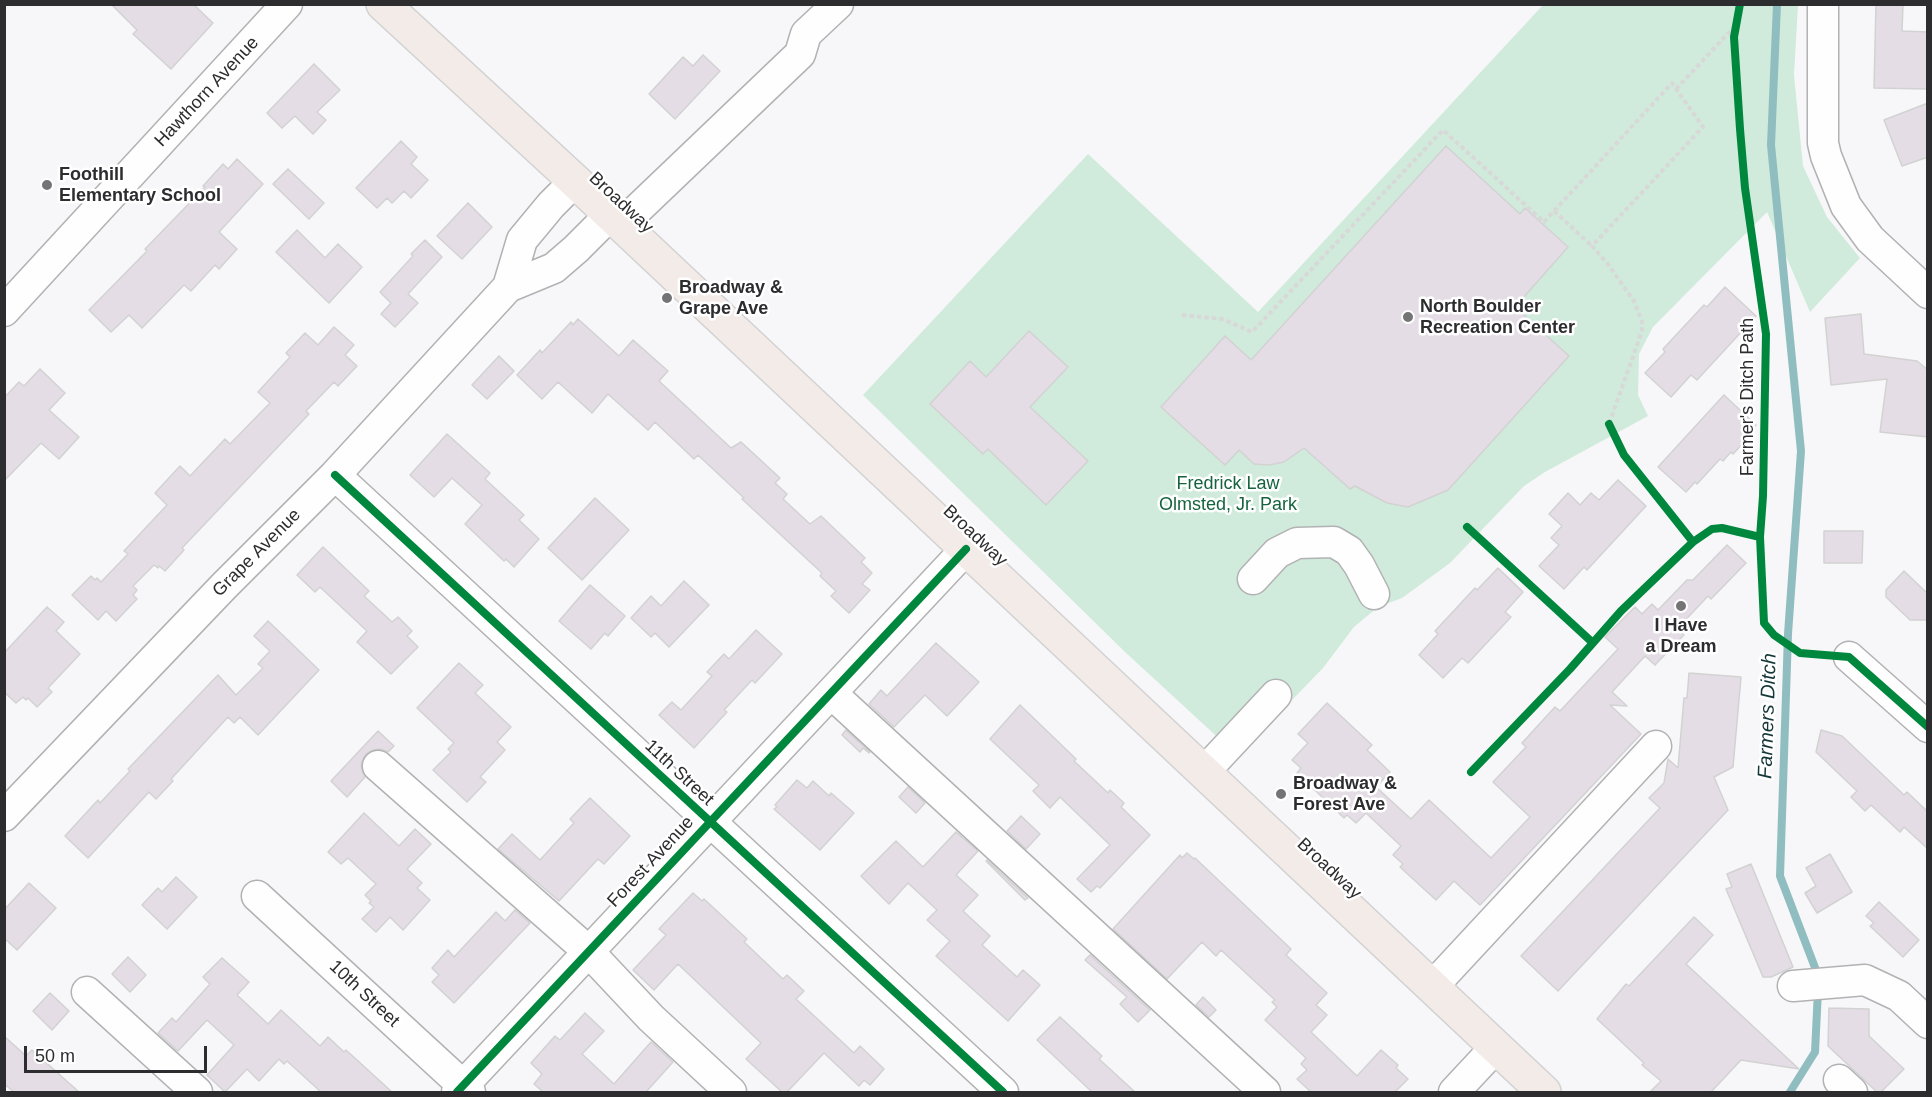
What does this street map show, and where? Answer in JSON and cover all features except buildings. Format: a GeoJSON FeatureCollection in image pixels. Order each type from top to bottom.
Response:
{"type":"FeatureCollection","features":[{"type":"Feature","properties":{"kind":"main road","name":"Broadway"},"geometry":{"type":"LineString","coordinates":[[382,4],[616,219],[1544,1092]]}},
{"type":"Feature","properties":{"kind":"street","name":"Hawthorn Avenue"},"geometry":{"type":"LineString","coordinates":[[4,311],[287,4]]}},
{"type":"Feature","properties":{"kind":"street","name":"Grape Avenue"},"geometry":{"type":"LineString","coordinates":[[507,287],[554,268],[616,219],[800,54],[806,34],[838,4]]}},
{"type":"Feature","properties":{"kind":"street"},"geometry":{"type":"LineString","coordinates":[[1823,4],[1823,143],[1826,156],[1846,206],[1870,239],[1928,293]]}},
{"type":"Feature","properties":{"kind":"street","name":"Grape Avenue"},"geometry":{"type":"LineString","coordinates":[[4,816],[224,586],[335,474],[507,287],[522,240],[551,205],[575,181]]}},
{"type":"Feature","properties":{"kind":"street","name":"11th Street"},"geometry":{"type":"LineString","coordinates":[[335,474],[1003,1092]]}},
{"type":"Feature","properties":{"kind":"street"},"geometry":{"type":"LineString","coordinates":[[1253,579],[1277,553],[1297,543],[1334,542],[1349,551],[1374,594]]}},
{"type":"Feature","properties":{"kind":"street","name":"Forest Avenue"},"geometry":{"type":"LineString","coordinates":[[463,1090],[588,951],[966,549]]}},
{"type":"Feature","properties":{"kind":"street"},"geometry":{"type":"LineString","coordinates":[[1849,657],[1928,728]]}},
{"type":"Feature","properties":{"kind":"street"},"geometry":{"type":"LineString","coordinates":[[831,693],[1265,1092]]}},
{"type":"Feature","properties":{"kind":"street"},"geometry":{"type":"LineString","coordinates":[[1204,772],[1276,695]]}},
{"type":"Feature","properties":{"kind":"street"},"geometry":{"type":"LineString","coordinates":[[1431,987],[1656,746]]}},
{"type":"Feature","properties":{"kind":"street"},"geometry":{"type":"LineString","coordinates":[[378,766],[588,951],[651,1018],[731,1092]]}},
{"type":"Feature","properties":{"kind":"street","name":"10th Street"},"geometry":{"type":"LineString","coordinates":[[257,896],[463,1090]]}},
{"type":"Feature","properties":{"kind":"street"},"geometry":{"type":"LineString","coordinates":[[1810,984],[1865,980],[1899,996],[1928,1023]]}},
{"type":"Feature","properties":{"kind":"street"},"geometry":{"type":"LineString","coordinates":[[87,992],[197,1092]]}},
{"type":"Feature","properties":{"kind":"street"},"geometry":{"type":"LineString","coordinates":[[1454,1092],[1496,1047]]}},
{"type":"Feature","properties":{"kind":"path"},"geometry":{"type":"LineString","coordinates":[[1734,37],[1738,15]]}},
{"type":"Feature","properties":{"kind":"path"},"geometry":{"type":"LineString","coordinates":[[1676,89],[1736,25]]}},
{"type":"Feature","properties":{"kind":"path"},"geometry":{"type":"LineString","coordinates":[[1182,315],[1222,319],[1252,333],[1443,130],[1544,222],[1672,83],[1703,127],[1592,246]]}},
{"type":"Feature","properties":{"kind":"path"},"geometry":{"type":"LineString","coordinates":[[1554,211],[1607,263],[1634,302],[1642,322],[1642,331],[1609,424],[1624,455],[1694,542]]}},
{"type":"Feature","properties":{"kind":"path"},"geometry":{"type":"LineString","coordinates":[[1467,527],[1593,643]]}},
{"type":"Feature","properties":{"kind":"green space","name":"Fredrick Law Olmsted, Jr. Park"},"geometry":{"type":"Polygon","coordinates":[[[1543,5],[1798,5],[1794,75],[1803,166],[1827,217],[1860,258],[1810,312],[1767,212],[1653,327],[1639,354],[1638,395],[1648,416],[1545,472],[1524,486],[1450,563],[1402,598],[1378,607],[1354,627],[1323,668],[1238,756],[1125,652],[863,395],[1088,154],[1258,312],[1543,5]]]}},
{"type":"Feature","properties":{"kind":"waterway","name":"Farmers Ditch"},"geometry":{"type":"LineString","coordinates":[[1777,4],[1771,145],[1801,451],[1788,634],[1780,876],[1819,978]]}},
{"type":"Feature","properties":{"kind":"waterway","name":"Farmers Ditch"},"geometry":{"type":"LineString","coordinates":[[1790,1092],[1815,1052],[1818,990]]}},
{"type":"Feature","properties":{"kind":"cycle path","name":"Farmer's Ditch Path"},"geometry":{"type":"LineString","coordinates":[[1740,4],[1734,37],[1740,129],[1745,188],[1766,334],[1760,537],[1764,623],[1774,635],[1800,653],[1849,657],[1928,727]]}},
{"type":"Feature","properties":{"kind":"cycle path"},"geometry":{"type":"LineString","coordinates":[[1609,424],[1624,455],[1693,542]]}},
{"type":"Feature","properties":{"kind":"cycle path"},"geometry":{"type":"LineString","coordinates":[[335,475],[1003,1092]]}},
{"type":"Feature","properties":{"kind":"cycle path"},"geometry":{"type":"LineString","coordinates":[[1467,527],[1593,643]]}},
{"type":"Feature","properties":{"kind":"cycle path"},"geometry":{"type":"LineString","coordinates":[[1471,772],[1570,669],[1621,611],[1693,542],[1712,529],[1722,528],[1760,537]]}},
{"type":"Feature","properties":{"kind":"cycle path"},"geometry":{"type":"LineString","coordinates":[[457,1092],[966,549]]}},
{"type":"Feature","properties":{"kind":"place","name":"Foothill Elementary School"},"geometry":{"type":"Point","coordinates":[47,185]}},
{"type":"Feature","properties":{"kind":"place","name":"Broadway & Grape Ave"},"geometry":{"type":"Point","coordinates":[667,298]}},
{"type":"Feature","properties":{"kind":"place","name":"North Boulder Recreation Center"},"geometry":{"type":"Point","coordinates":[1408,317]}},
{"type":"Feature","properties":{"kind":"place","name":"I Have a Dream"},"geometry":{"type":"Point","coordinates":[1681,606]}},
{"type":"Feature","properties":{"kind":"place","name":"Broadway & Forest Ave"},"geometry":{"type":"Point","coordinates":[1281,794]}}]}
